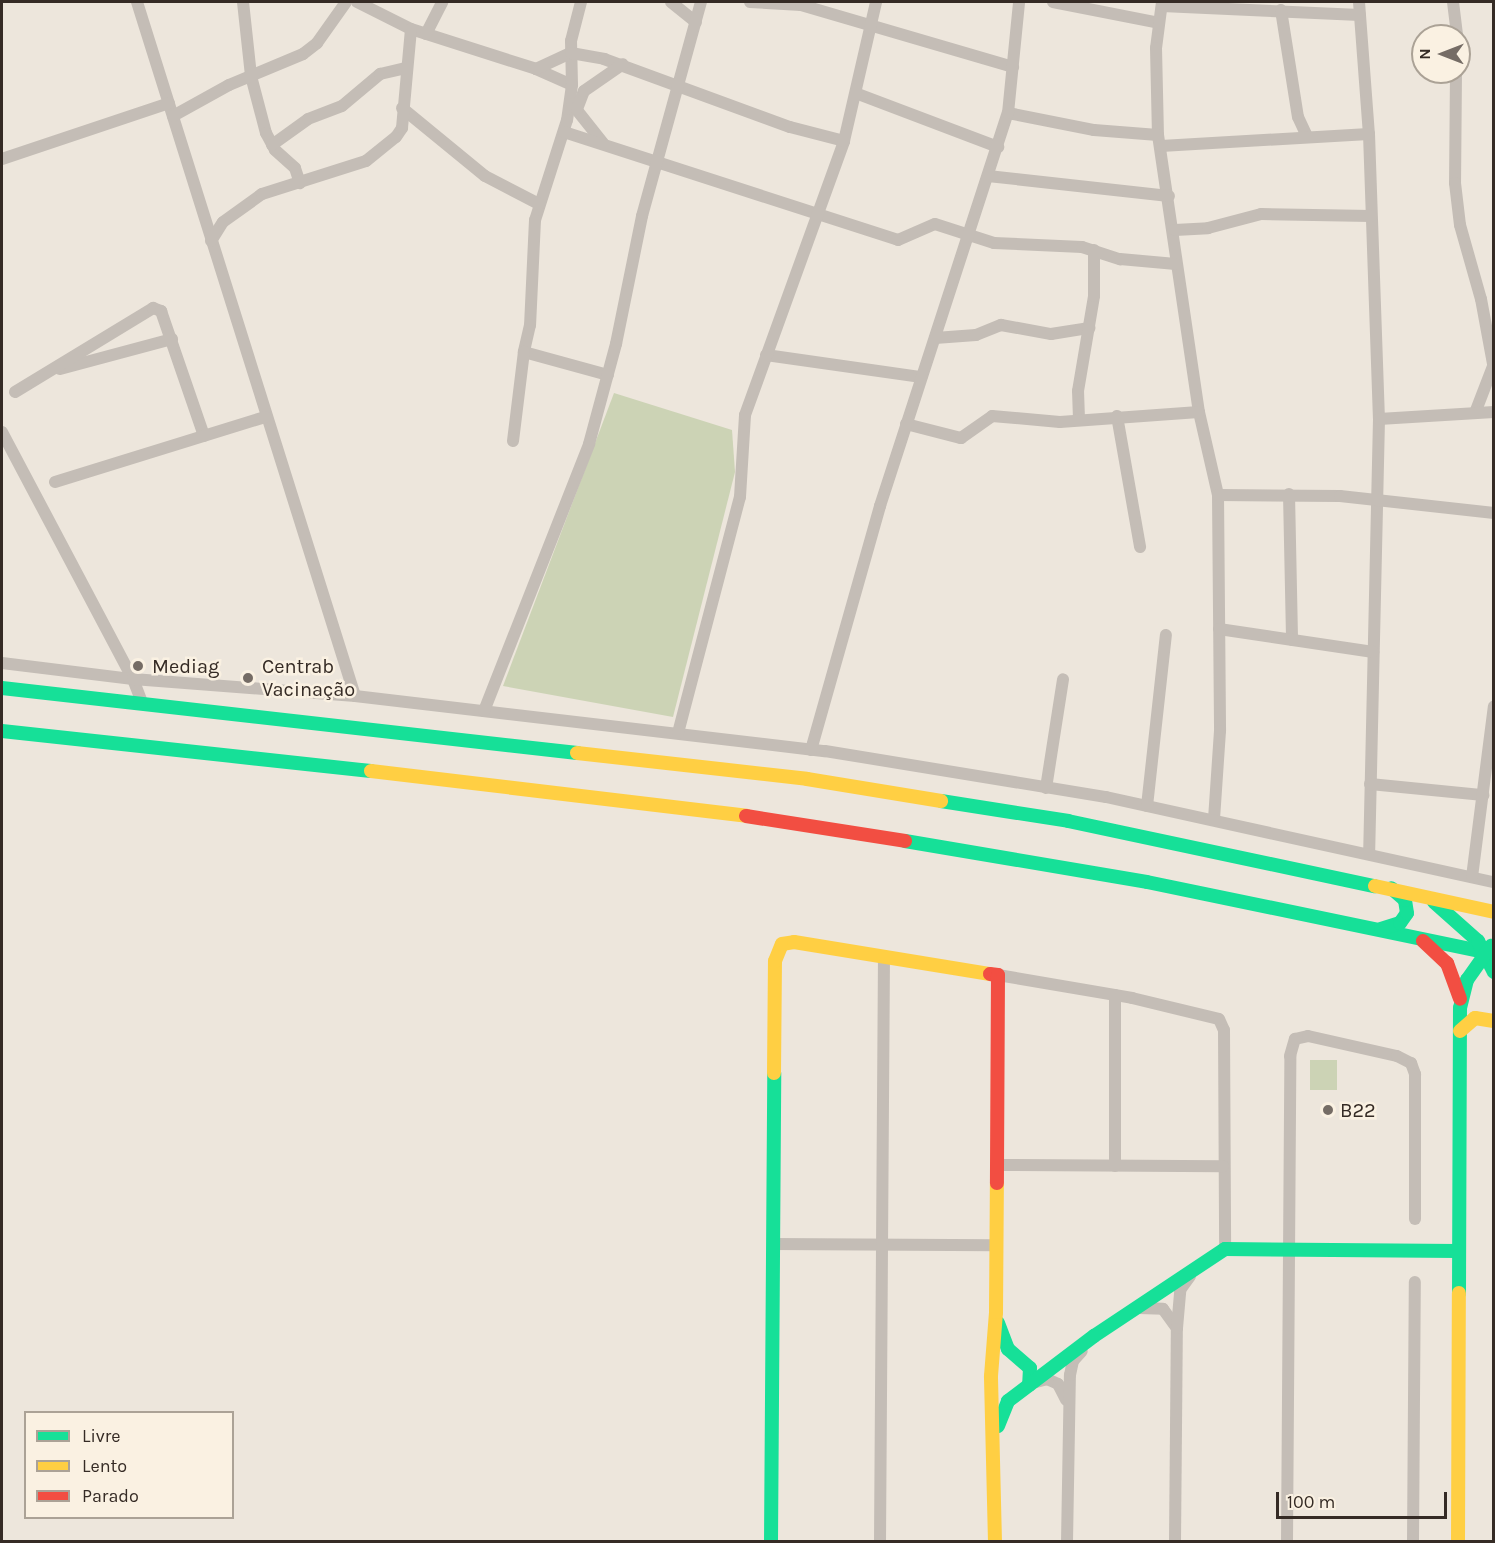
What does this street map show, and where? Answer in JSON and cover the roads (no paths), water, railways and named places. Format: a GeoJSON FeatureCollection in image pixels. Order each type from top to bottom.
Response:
{"type":"FeatureCollection","features":[{"type":"Feature","properties":{"kind":"street"},"geometry":{"type":"LineString","coordinates":[[137,2],[265,417],[327,598],[355,696]]}},
{"type":"Feature","properties":{"kind":"street"},"geometry":{"type":"LineString","coordinates":[[243,2],[251,76],[272,145],[295,168],[300,183]]}},
{"type":"Feature","properties":{"kind":"street"},"geometry":{"type":"LineString","coordinates":[[173,116],[251,76],[303,54],[317,43],[346,2]]}},
{"type":"Feature","properties":{"kind":"street"},"geometry":{"type":"LineString","coordinates":[[357,2],[411,29],[536,69],[572,85]]}},
{"type":"Feature","properties":{"kind":"street"},"geometry":{"type":"LineString","coordinates":[[426,34],[442,2]]}},
{"type":"Feature","properties":{"kind":"street"},"geometry":{"type":"LineString","coordinates":[[581,2],[572,31],[573,106],[603,143]]}},
{"type":"Feature","properties":{"kind":"street"},"geometry":{"type":"LineString","coordinates":[[671,2],[696,22]]}},
{"type":"Feature","properties":{"kind":"street"},"geometry":{"type":"LineString","coordinates":[[484,711],[589,444],[608,375],[642,216],[659,164],[701,2]]}},
{"type":"Feature","properties":{"kind":"street"},"geometry":{"type":"LineString","coordinates":[[750,2],[801,5],[1013,67]]}},
{"type":"Feature","properties":{"kind":"street"},"geometry":{"type":"LineString","coordinates":[[678,733],[740,497],[745,415],[844,141],[858,94],[876,2]]}},
{"type":"Feature","properties":{"kind":"street"},"geometry":{"type":"LineString","coordinates":[[811,750],[906,424],[965,237],[1008,113],[1019,2]]}},
{"type":"Feature","properties":{"kind":"street"},"geometry":{"type":"LineString","coordinates":[[1053,2],[1160,23]]}},
{"type":"Feature","properties":{"kind":"street"},"geometry":{"type":"LineString","coordinates":[[1359,2],[1369,134],[1379,419],[1369,853]]}},
{"type":"Feature","properties":{"kind":"street"},"geometry":{"type":"LineString","coordinates":[[1453,2],[1456,24]]}},
{"type":"Feature","properties":{"kind":"street"},"geometry":{"type":"LineString","coordinates":[[1214,820],[1220,731],[1218,495],[1199,412],[1176,264],[1175,230],[1160,141],[1156,79],[1162,4],[1238,5],[1360,15]]}},
{"type":"Feature","properties":{"kind":"street"},"geometry":{"type":"LineString","coordinates":[[1281,10],[1298,117],[1307,136]]}},
{"type":"Feature","properties":{"kind":"street"},"geometry":{"type":"LineString","coordinates":[[210,241],[223,222],[254,199],[357,164],[382,150],[402,128],[405,68],[411,29]]}},
{"type":"Feature","properties":{"kind":"street"},"geometry":{"type":"LineString","coordinates":[[536,69],[572,53],[623,64],[790,128],[844,141]]}},
{"type":"Feature","properties":{"kind":"street"},"geometry":{"type":"LineString","coordinates":[[513,441],[524,352],[530,325],[534,229],[539,204],[573,106],[584,91],[623,64]]}},
{"type":"Feature","properties":{"kind":"street"},"geometry":{"type":"LineString","coordinates":[[272,145],[301,123],[342,106],[380,75],[405,68]]}},
{"type":"Feature","properties":{"kind":"street"},"geometry":{"type":"LineString","coordinates":[[658,77],[674,105]]}},
{"type":"Feature","properties":{"kind":"street"},"geometry":{"type":"LineString","coordinates":[[1456,84],[1454,173],[1459,214],[1493,368],[1474,413]]}},
{"type":"Feature","properties":{"kind":"street"},"geometry":{"type":"LineString","coordinates":[[858,94],[998,147]]}},
{"type":"Feature","properties":{"kind":"street"},"geometry":{"type":"LineString","coordinates":[[2,159],[169,103]]}},
{"type":"Feature","properties":{"kind":"street"},"geometry":{"type":"LineString","coordinates":[[402,108],[485,176],[539,204]]}},
{"type":"Feature","properties":{"kind":"street"},"geometry":{"type":"LineString","coordinates":[[1008,113],[1160,141],[1369,134]]}},
{"type":"Feature","properties":{"kind":"street"},"geometry":{"type":"LineString","coordinates":[[564,132],[898,240],[935,224],[965,237],[1023,247],[1094,250],[1120,259],[1176,264]]}},
{"type":"Feature","properties":{"kind":"street"},"geometry":{"type":"LineString","coordinates":[[988,176],[1169,196]]}},
{"type":"Feature","properties":{"kind":"street"},"geometry":{"type":"LineString","coordinates":[[1175,230],[1208,228],[1261,214],[1371,216]]}},
{"type":"Feature","properties":{"kind":"street"},"geometry":{"type":"LineString","coordinates":[[1079,419],[1081,366],[1090,328],[1094,250]]}},
{"type":"Feature","properties":{"kind":"street"},"geometry":{"type":"LineString","coordinates":[[15,392],[153,308],[161,311],[204,436]]}},
{"type":"Feature","properties":{"kind":"street"},"geometry":{"type":"LineString","coordinates":[[935,338],[976,335],[1001,325],[1052,334],[1090,328]]}},
{"type":"Feature","properties":{"kind":"street"},"geometry":{"type":"LineString","coordinates":[[48,372],[172,339]]}},
{"type":"Feature","properties":{"kind":"street"},"geometry":{"type":"LineString","coordinates":[[524,352],[608,375]]}},
{"type":"Feature","properties":{"kind":"street"},"geometry":{"type":"LineString","coordinates":[[766,355],[921,376]]}},
{"type":"Feature","properties":{"kind":"street"},"geometry":{"type":"LineString","coordinates":[[906,424],[961,438],[992,416],[1047,422],[1199,412]]}},
{"type":"Feature","properties":{"kind":"street"},"geometry":{"type":"LineString","coordinates":[[1379,419],[1494,412]]}},
{"type":"Feature","properties":{"kind":"street"},"geometry":{"type":"LineString","coordinates":[[1117,416],[1140,547]]}},
{"type":"Feature","properties":{"kind":"street"},"geometry":{"type":"LineString","coordinates":[[55,483],[265,417]]}},
{"type":"Feature","properties":{"kind":"street"},"geometry":{"type":"LineString","coordinates":[[2,432],[133,679],[142,703]]}},
{"type":"Feature","properties":{"kind":"street"},"geometry":{"type":"LineString","coordinates":[[1218,495],[1289,494],[1376,500],[1494,513]]}},
{"type":"Feature","properties":{"kind":"street"},"geometry":{"type":"LineString","coordinates":[[1289,494],[1292,640]]}},
{"type":"Feature","properties":{"kind":"street"},"geometry":{"type":"LineString","coordinates":[[1219,629],[1373,652]]}},
{"type":"Feature","properties":{"kind":"street"},"geometry":{"type":"LineString","coordinates":[[1147,806],[1166,635]]}},
{"type":"Feature","properties":{"kind":"street"},"geometry":{"type":"LineString","coordinates":[[2,663],[133,679],[355,696],[811,750],[1147,806],[1494,882]]}},
{"type":"Feature","properties":{"kind":"street"},"geometry":{"type":"LineString","coordinates":[[1046,788],[1063,679]]}},
{"type":"Feature","properties":{"kind":"street"},"geometry":{"type":"LineString","coordinates":[[2,688],[807,779],[1068,821],[1494,912]]}},
{"type":"Feature","properties":{"kind":"street"},"geometry":{"type":"LineString","coordinates":[[1472,877],[1490,761],[1494,706]]}},
{"type":"Feature","properties":{"kind":"street"},"geometry":{"type":"LineString","coordinates":[[2,731],[421,776],[789,821],[1041,862],[1490,950]]}},
{"type":"Feature","properties":{"kind":"street"},"geometry":{"type":"LineString","coordinates":[[1370,784],[1483,795]]}},
{"type":"Feature","properties":{"kind":"street"},"geometry":{"type":"LineString","coordinates":[[1381,928],[1400,924],[1407,913],[1402,894],[1390,888]]}},
{"type":"Feature","properties":{"kind":"street"},"geometry":{"type":"LineString","coordinates":[[1390,888],[1430,900],[1448,911],[1490,950],[1494,972]]}},
{"type":"Feature","properties":{"kind":"street"},"geometry":{"type":"LineString","coordinates":[[1408,935],[1430,945],[1447,963],[1458,986],[1460,1008],[1458,1542]]}},
{"type":"Feature","properties":{"kind":"street"},"geometry":{"type":"LineString","coordinates":[[771,1542],[777,951],[782,944],[794,942],[884,956],[1115,995],[1214,1016],[1223,1024],[1225,1249]]}},
{"type":"Feature","properties":{"kind":"street"},"geometry":{"type":"LineString","coordinates":[[1460,1008],[1467,980],[1490,950]]}},
{"type":"Feature","properties":{"kind":"street"},"geometry":{"type":"LineString","coordinates":[[880,1542],[884,956]]}},
{"type":"Feature","properties":{"kind":"street"},"geometry":{"type":"LineString","coordinates":[[995,1542],[995,1451],[991,1376],[996,1312],[998,975]]}},
{"type":"Feature","properties":{"kind":"street"},"geometry":{"type":"LineString","coordinates":[[1114,1166],[1115,995]]}},
{"type":"Feature","properties":{"kind":"street"},"geometry":{"type":"LineString","coordinates":[[1460,1031],[1475,1018],[1494,1022]]}},
{"type":"Feature","properties":{"kind":"street"},"geometry":{"type":"LineString","coordinates":[[1287,1542],[1290,1050],[1295,1039],[1304,1036],[1397,1056],[1413,1067],[1415,1219]]}},
{"type":"Feature","properties":{"kind":"street"},"geometry":{"type":"LineString","coordinates":[[997,1165],[1223,1166]]}},
{"type":"Feature","properties":{"kind":"street"},"geometry":{"type":"LineString","coordinates":[[773,1244],[996,1245]]}},
{"type":"Feature","properties":{"kind":"street"},"geometry":{"type":"LineString","coordinates":[[995,1451],[1003,1407],[1094,1336],[1225,1249],[1458,1251]]}},
{"type":"Feature","properties":{"kind":"street"},"geometry":{"type":"LineString","coordinates":[[1175,1542],[1177,1328],[1180,1290],[1198,1266]]}},
{"type":"Feature","properties":{"kind":"street"},"geometry":{"type":"LineString","coordinates":[[1413,1542],[1415,1282]]}},
{"type":"Feature","properties":{"kind":"street"},"geometry":{"type":"LineString","coordinates":[[1134,1309],[1163,1309],[1177,1328]]}},
{"type":"Feature","properties":{"kind":"street"},"geometry":{"type":"LineString","coordinates":[[996,1312],[1003,1342],[1014,1355],[1028,1363],[1044,1361],[1094,1336]]}},
{"type":"Feature","properties":{"kind":"street"},"geometry":{"type":"LineString","coordinates":[[1067,1542],[1068,1410],[1071,1367],[1094,1336]]}},
{"type":"Feature","properties":{"kind":"street"},"geometry":{"type":"LineString","coordinates":[[991,1376],[1002,1357],[1014,1355]]}},
{"type":"Feature","properties":{"kind":"street"},"geometry":{"type":"LineString","coordinates":[[1028,1363],[1032,1374],[1029,1385]]}},
{"type":"Feature","properties":{"kind":"street"},"geometry":{"type":"LineString","coordinates":[[991,1376],[999,1391],[1017,1395]]}},
{"type":"Feature","properties":{"kind":"street"},"geometry":{"type":"LineString","coordinates":[[1029,1385],[1047,1379],[1058,1384],[1068,1410]]}},
{"type":"Feature","properties":{"kind":"place","name":"Mediag"},"geometry":{"type":"Point","coordinates":[138,666]}},
{"type":"Feature","properties":{"kind":"place","name":"Centrab Vacinação"},"geometry":{"type":"Point","coordinates":[248,678]}},
{"type":"Feature","properties":{"kind":"place","name":"B22"},"geometry":{"type":"Point","coordinates":[1328,1110]}}]}
